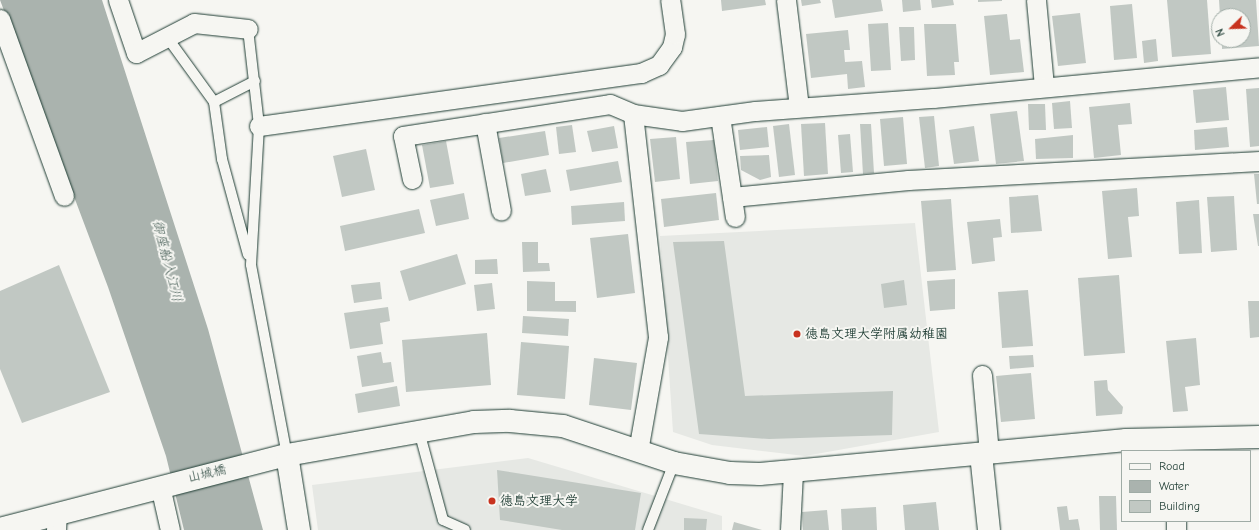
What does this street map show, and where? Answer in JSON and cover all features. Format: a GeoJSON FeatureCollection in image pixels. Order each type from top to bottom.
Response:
{"type":"FeatureCollection","features":[{"type":"Feature","properties":{"kind":"street"},"geometry":{"type":"LineString","coordinates":[[118,0],[136,53],[194,23],[248,29]]}},
{"type":"Feature","properties":{"kind":"street"},"geometry":{"type":"LineString","coordinates":[[259,126],[641,73],[659,65],[672,47],[674,34],[670,0]]}},
{"type":"Feature","properties":{"kind":"street"},"geometry":{"type":"LineString","coordinates":[[786,0],[799,107]]}},
{"type":"Feature","properties":{"kind":"street"},"geometry":{"type":"LineString","coordinates":[[1036,0],[1044,87]]}},
{"type":"Feature","properties":{"kind":"street"},"geometry":{"type":"LineString","coordinates":[[0,19],[64,196]]}},
{"type":"Feature","properties":{"kind":"street"},"geometry":{"type":"LineString","coordinates":[[412,179],[403,136],[610,104],[633,114],[682,121],[799,107],[1044,87],[1259,67]]}},
{"type":"Feature","properties":{"kind":"street"},"geometry":{"type":"LineString","coordinates":[[633,114],[658,337],[638,450]]}},
{"type":"Feature","properties":{"kind":"street"},"geometry":{"type":"LineString","coordinates":[[720,116],[735,217]]}},
{"type":"Feature","properties":{"kind":"street"},"geometry":{"type":"LineString","coordinates":[[485,123],[501,211]]}},
{"type":"Feature","properties":{"kind":"street"},"geometry":{"type":"LineString","coordinates":[[732,197],[908,180],[1259,161]]}},
{"type":"Feature","properties":{"kind":"street"},"geometry":{"type":"LineString","coordinates":[[982,375],[989,530]]}},
{"type":"Feature","properties":{"kind":"street","name":"山城橋"},"geometry":{"type":"LineString","coordinates":[[0,529],[57,522],[164,485],[288,455],[474,422],[539,422],[563,426],[674,463],[730,473],[792,473],[1126,440],[1180,445],[1259,437]]}},
{"type":"Feature","properties":{"kind":"street"},"geometry":{"type":"LineString","coordinates":[[288,455],[299,530]]}},
{"type":"Feature","properties":{"kind":"street"},"geometry":{"type":"LineString","coordinates":[[790,530],[792,473]]}},
{"type":"Feature","properties":{"kind":"street"},"geometry":{"type":"LineString","coordinates":[[164,485],[170,530]]}},
{"type":"Feature","properties":{"kind":"lane"},"geometry":{"type":"LineString","coordinates":[[248,29],[255,80],[259,126],[250,265]]}},
{"type":"Feature","properties":{"kind":"lane"},"geometry":{"type":"LineString","coordinates":[[167,37],[214,102],[222,159],[250,265],[288,455]]}},
{"type":"Feature","properties":{"kind":"lane"},"geometry":{"type":"LineString","coordinates":[[214,102],[255,80]]}},
{"type":"Feature","properties":{"kind":"lane"},"geometry":{"type":"LineString","coordinates":[[419,431],[443,520],[465,530]]}},
{"type":"Feature","properties":{"kind":"lane"},"geometry":{"type":"LineString","coordinates":[[648,530],[674,463]]}},
{"type":"Feature","properties":{"kind":"shaded area","name":"徳島文理大学附属幼稚園"},"geometry":{"type":"Polygon","coordinates":[[[915,223],[939,432],[805,456],[712,445],[673,432],[660,236],[915,223]]]}},
{"type":"Feature","properties":{"kind":"shaded area","name":"徳島文理大学"},"geometry":{"type":"Polygon","coordinates":[[[528,458],[722,516],[722,530],[318,530],[312,485],[528,458]]]}},
{"type":"Feature","properties":{"kind":"water","name":"御座船入江川"},"geometry":{"type":"Polygon","coordinates":[[[0,0],[102,0],[208,329],[263,530],[184,530],[166,456],[108,287],[0,0]]]}},
{"type":"Feature","properties":{"kind":"building"},"geometry":{"type":"Polygon","coordinates":[[[721,0],[765,0],[766,5],[722,11],[721,0]]]}},
{"type":"Feature","properties":{"kind":"building"},"geometry":{"type":"Polygon","coordinates":[[[801,0],[820,0],[821,3],[802,6],[801,0]]]}},
{"type":"Feature","properties":{"kind":"building"},"geometry":{"type":"Polygon","coordinates":[[[832,0],[881,0],[883,11],[835,18],[832,0]]]}},
{"type":"Feature","properties":{"kind":"building"},"geometry":{"type":"Polygon","coordinates":[[[902,0],[920,0],[921,10],[903,12],[902,0]]]}},
{"type":"Feature","properties":{"kind":"building"},"geometry":{"type":"Polygon","coordinates":[[[931,0],[953,0],[954,5],[932,8],[931,0]]]}},
{"type":"Feature","properties":{"kind":"building"},"geometry":{"type":"Polygon","coordinates":[[[978,0],[1002,0],[1002,1],[978,2],[978,0]]]}},
{"type":"Feature","properties":{"kind":"building"},"geometry":{"type":"Polygon","coordinates":[[[1167,0],[1207,0],[1211,54],[1172,57],[1167,0]]]}},
{"type":"Feature","properties":{"kind":"building"},"geometry":{"type":"Polygon","coordinates":[[[1219,0],[1256,0],[1259,46],[1251,47],[1251,8],[1220,8],[1219,0]]]}},
{"type":"Feature","properties":{"kind":"building"},"geometry":{"type":"Polygon","coordinates":[[[1132,4],[1137,58],[1114,60],[1110,6],[1132,4]]]}},
{"type":"Feature","properties":{"kind":"building"},"geometry":{"type":"Polygon","coordinates":[[[1080,13],[1086,63],[1058,66],[1052,16],[1080,13]]]}},
{"type":"Feature","properties":{"kind":"building"},"geometry":{"type":"Polygon","coordinates":[[[1007,14],[1010,40],[1020,39],[1024,72],[990,75],[984,16],[1007,14]]]}},
{"type":"Feature","properties":{"kind":"building"},"geometry":{"type":"Polygon","coordinates":[[[888,23],[891,70],[871,71],[868,24],[888,23]]]}},
{"type":"Feature","properties":{"kind":"building"},"geometry":{"type":"Polygon","coordinates":[[[924,24],[956,24],[959,62],[954,62],[955,75],[927,76],[924,24]]]}},
{"type":"Feature","properties":{"kind":"building"},"geometry":{"type":"Polygon","coordinates":[[[899,27],[914,27],[915,60],[901,61],[899,27]]]}},
{"type":"Feature","properties":{"kind":"building"},"geometry":{"type":"Polygon","coordinates":[[[848,30],[850,50],[844,50],[845,62],[862,61],[865,87],[848,89],[847,74],[811,78],[806,34],[848,30]]]}},
{"type":"Feature","properties":{"kind":"building"},"geometry":{"type":"Polygon","coordinates":[[[1156,39],[1158,61],[1144,63],[1142,41],[1156,39]]]}},
{"type":"Feature","properties":{"kind":"building"},"geometry":{"type":"Polygon","coordinates":[[[1226,87],[1229,120],[1196,123],[1193,90],[1226,87]]]}},
{"type":"Feature","properties":{"kind":"building"},"geometry":{"type":"Polygon","coordinates":[[[1259,88],[1259,146],[1250,147],[1246,89],[1259,88]]]}},
{"type":"Feature","properties":{"kind":"building"},"geometry":{"type":"Polygon","coordinates":[[[1070,101],[1072,128],[1054,129],[1052,103],[1070,101]]]}},
{"type":"Feature","properties":{"kind":"building"},"geometry":{"type":"Polygon","coordinates":[[[1130,103],[1132,124],[1118,125],[1121,155],[1094,158],[1089,107],[1130,103]]]}},
{"type":"Feature","properties":{"kind":"building"},"geometry":{"type":"Polygon","coordinates":[[[1028,104],[1045,104],[1046,130],[1029,130],[1028,104]]]}},
{"type":"Feature","properties":{"kind":"building"},"geometry":{"type":"Polygon","coordinates":[[[1017,111],[1024,161],[996,164],[990,114],[1017,111]]]}},
{"type":"Feature","properties":{"kind":"building"},"geometry":{"type":"Polygon","coordinates":[[[934,116],[939,166],[925,168],[919,117],[934,116]]]}},
{"type":"Feature","properties":{"kind":"building"},"geometry":{"type":"Polygon","coordinates":[[[903,117],[907,164],[884,166],[880,119],[903,117]]]}},
{"type":"Feature","properties":{"kind":"building"},"geometry":{"type":"Polygon","coordinates":[[[825,123],[828,174],[804,176],[801,124],[825,123]]]}},
{"type":"Feature","properties":{"kind":"building"},"geometry":{"type":"Polygon","coordinates":[[[789,124],[795,175],[779,177],[773,126],[789,124]]]}},
{"type":"Feature","properties":{"kind":"building"},"geometry":{"type":"Polygon","coordinates":[[[860,124],[871,124],[874,173],[863,174],[860,124]]]}},
{"type":"Feature","properties":{"kind":"building"},"geometry":{"type":"Polygon","coordinates":[[[572,125],[576,152],[559,154],[556,127],[572,125]]]}},
{"type":"Feature","properties":{"kind":"building"},"geometry":{"type":"Polygon","coordinates":[[[614,126],[618,148],[592,152],[587,131],[614,126]]]}},
{"type":"Feature","properties":{"kind":"building"},"geometry":{"type":"Polygon","coordinates":[[[974,126],[979,161],[954,164],[949,130],[974,126]]]}},
{"type":"Feature","properties":{"kind":"building"},"geometry":{"type":"Polygon","coordinates":[[[767,127],[769,147],[740,150],[738,130],[767,127]]]}},
{"type":"Feature","properties":{"kind":"building"},"geometry":{"type":"Polygon","coordinates":[[[1227,127],[1229,147],[1195,150],[1194,130],[1227,127]]]}},
{"type":"Feature","properties":{"kind":"building"},"geometry":{"type":"Polygon","coordinates":[[[545,131],[549,155],[503,163],[499,138],[545,131]]]}},
{"type":"Feature","properties":{"kind":"building"},"geometry":{"type":"Polygon","coordinates":[[[850,134],[853,172],[841,173],[838,135],[850,134]]]}},
{"type":"Feature","properties":{"kind":"building"},"geometry":{"type":"Polygon","coordinates":[[[1073,135],[1073,158],[1036,159],[1035,139],[1073,135]]]}},
{"type":"Feature","properties":{"kind":"building"},"geometry":{"type":"Polygon","coordinates":[[[676,137],[680,179],[655,182],[650,139],[676,137]]]}},
{"type":"Feature","properties":{"kind":"building"},"geometry":{"type":"Polygon","coordinates":[[[714,140],[718,181],[690,184],[686,142],[714,140]]]}},
{"type":"Feature","properties":{"kind":"building"},"geometry":{"type":"Polygon","coordinates":[[[446,141],[454,184],[430,188],[422,145],[446,141]]]}},
{"type":"Feature","properties":{"kind":"building"},"geometry":{"type":"Polygon","coordinates":[[[366,149],[375,190],[342,197],[333,156],[366,149]]]}},
{"type":"Feature","properties":{"kind":"building"},"geometry":{"type":"Polygon","coordinates":[[[769,155],[771,177],[760,180],[741,170],[740,156],[769,155]]]}},
{"type":"Feature","properties":{"kind":"building"},"geometry":{"type":"Polygon","coordinates":[[[618,161],[622,182],[570,191],[566,170],[618,161]]]}},
{"type":"Feature","properties":{"kind":"building"},"geometry":{"type":"Polygon","coordinates":[[[546,169],[551,192],[525,196],[521,174],[546,169]]]}},
{"type":"Feature","properties":{"kind":"building"},"geometry":{"type":"Polygon","coordinates":[[[1254,174],[1259,174],[1259,204],[1257,204],[1254,174]]]}},
{"type":"Feature","properties":{"kind":"building"},"geometry":{"type":"Polygon","coordinates":[[[1137,188],[1139,216],[1128,217],[1132,257],[1108,259],[1102,191],[1137,188]]]}},
{"type":"Feature","properties":{"kind":"building"},"geometry":{"type":"Polygon","coordinates":[[[464,193],[469,219],[436,226],[430,200],[464,193]]]}},
{"type":"Feature","properties":{"kind":"building"},"geometry":{"type":"Polygon","coordinates":[[[716,193],[719,220],[664,227],[661,199],[716,193]]]}},
{"type":"Feature","properties":{"kind":"building"},"geometry":{"type":"Polygon","coordinates":[[[1038,195],[1042,231],[1011,233],[1009,197],[1038,195]]]}},
{"type":"Feature","properties":{"kind":"building"},"geometry":{"type":"Polygon","coordinates":[[[1234,196],[1237,250],[1211,252],[1207,197],[1234,196]]]}},
{"type":"Feature","properties":{"kind":"building"},"geometry":{"type":"Polygon","coordinates":[[[951,199],[956,270],[927,272],[921,201],[951,199]]]}},
{"type":"Feature","properties":{"kind":"building"},"geometry":{"type":"Polygon","coordinates":[[[1199,200],[1202,253],[1179,254],[1176,202],[1199,200]]]}},
{"type":"Feature","properties":{"kind":"building"},"geometry":{"type":"Polygon","coordinates":[[[624,202],[625,221],[572,225],[571,206],[624,202]]]}},
{"type":"Feature","properties":{"kind":"building"},"geometry":{"type":"Polygon","coordinates":[[[419,209],[425,233],[345,251],[340,226],[419,209]]]}},
{"type":"Feature","properties":{"kind":"building"},"geometry":{"type":"Polygon","coordinates":[[[1253,214],[1259,214],[1259,246],[1258,246],[1253,214]]]}},
{"type":"Feature","properties":{"kind":"building"},"geometry":{"type":"Polygon","coordinates":[[[1000,219],[1002,237],[993,238],[995,261],[972,264],[967,222],[1000,219]]]}},
{"type":"Feature","properties":{"kind":"building"},"geometry":{"type":"Polygon","coordinates":[[[628,234],[635,293],[597,298],[590,238],[628,234]]]}},
{"type":"Feature","properties":{"kind":"building"},"geometry":{"type":"Polygon","coordinates":[[[724,241],[745,396],[893,391],[892,435],[769,439],[699,434],[673,242],[724,241]]]}},
{"type":"Feature","properties":{"kind":"building"},"geometry":{"type":"Polygon","coordinates":[[[522,242],[538,242],[538,263],[549,263],[550,271],[523,272],[522,242]]]}},
{"type":"Feature","properties":{"kind":"building"},"geometry":{"type":"Polygon","coordinates":[[[457,254],[466,284],[409,301],[400,271],[457,254]]]}},
{"type":"Feature","properties":{"kind":"building"},"geometry":{"type":"Polygon","coordinates":[[[497,259],[498,274],[475,274],[475,260],[497,259]]]}},
{"type":"Feature","properties":{"kind":"building"},"geometry":{"type":"Polygon","coordinates":[[[59,265],[110,392],[22,423],[0,369],[0,291],[59,265]]]}},
{"type":"Feature","properties":{"kind":"building"},"geometry":{"type":"Polygon","coordinates":[[[1119,275],[1125,353],[1084,356],[1078,278],[1119,275]]]}},
{"type":"Feature","properties":{"kind":"building"},"geometry":{"type":"Polygon","coordinates":[[[955,279],[955,309],[930,311],[927,281],[955,279]]]}},
{"type":"Feature","properties":{"kind":"building"},"geometry":{"type":"Polygon","coordinates":[[[904,280],[907,305],[884,308],[881,284],[904,280]]]}},
{"type":"Feature","properties":{"kind":"building"},"geometry":{"type":"Polygon","coordinates":[[[527,281],[555,282],[555,301],[576,301],[576,312],[527,311],[527,281]]]}},
{"type":"Feature","properties":{"kind":"building"},"geometry":{"type":"Polygon","coordinates":[[[380,282],[382,299],[354,303],[351,285],[380,282]]]}},
{"type":"Feature","properties":{"kind":"building"},"geometry":{"type":"Polygon","coordinates":[[[492,283],[495,309],[477,311],[474,285],[492,283]]]}},
{"type":"Feature","properties":{"kind":"building"},"geometry":{"type":"Polygon","coordinates":[[[1028,290],[1033,346],[1002,348],[998,292],[1028,290]]]}},
{"type":"Feature","properties":{"kind":"building"},"geometry":{"type":"Polygon","coordinates":[[[1248,301],[1259,301],[1259,337],[1250,338],[1248,301]]]}},
{"type":"Feature","properties":{"kind":"building"},"geometry":{"type":"Polygon","coordinates":[[[388,307],[390,321],[380,323],[383,344],[350,349],[344,313],[388,307]]]}},
{"type":"Feature","properties":{"kind":"building"},"geometry":{"type":"Polygon","coordinates":[[[523,316],[569,319],[568,336],[522,333],[523,316]]]}},
{"type":"Feature","properties":{"kind":"building"},"geometry":{"type":"Polygon","coordinates":[[[487,333],[491,385],[406,392],[402,340],[487,333]]]}},
{"type":"Feature","properties":{"kind":"building"},"geometry":{"type":"Polygon","coordinates":[[[1196,338],[1200,385],[1185,387],[1188,411],[1173,412],[1166,341],[1196,338]]]}},
{"type":"Feature","properties":{"kind":"building"},"geometry":{"type":"Polygon","coordinates":[[[521,342],[569,346],[565,399],[517,395],[521,342]]]}},
{"type":"Feature","properties":{"kind":"building"},"geometry":{"type":"Polygon","coordinates":[[[381,352],[383,363],[391,362],[394,382],[362,387],[357,356],[381,352]]]}},
{"type":"Feature","properties":{"kind":"building"},"geometry":{"type":"Polygon","coordinates":[[[1033,355],[1034,367],[1010,369],[1009,356],[1033,355]]]}},
{"type":"Feature","properties":{"kind":"building"},"geometry":{"type":"Polygon","coordinates":[[[594,358],[637,363],[631,410],[589,405],[594,358]]]}},
{"type":"Feature","properties":{"kind":"building"},"geometry":{"type":"Polygon","coordinates":[[[1031,373],[1035,419],[1001,422],[996,376],[1031,373]]]}},
{"type":"Feature","properties":{"kind":"building"},"geometry":{"type":"Polygon","coordinates":[[[1107,380],[1108,390],[1123,407],[1122,414],[1096,416],[1094,381],[1107,380]]]}},
{"type":"Feature","properties":{"kind":"building"},"geometry":{"type":"Polygon","coordinates":[[[397,386],[400,406],[358,413],[355,394],[397,386]]]}},
{"type":"Feature","properties":{"kind":"building"},"geometry":{"type":"Polygon","coordinates":[[[497,470],[641,493],[635,530],[562,530],[500,520],[497,470]]]}},
{"type":"Feature","properties":{"kind":"building"},"geometry":{"type":"Polygon","coordinates":[[[1099,496],[1116,496],[1117,530],[1100,530],[1099,496]]]}},
{"type":"Feature","properties":{"kind":"building"},"geometry":{"type":"Polygon","coordinates":[[[936,502],[939,530],[905,530],[903,505],[936,502]]]}},
{"type":"Feature","properties":{"kind":"building"},"geometry":{"type":"Polygon","coordinates":[[[1067,506],[1069,520],[1078,519],[1080,530],[1060,530],[1057,507],[1067,506]]]}},
{"type":"Feature","properties":{"kind":"building"},"geometry":{"type":"Polygon","coordinates":[[[876,507],[877,530],[842,530],[841,509],[876,507]]]}},
{"type":"Feature","properties":{"kind":"building"},"geometry":{"type":"Polygon","coordinates":[[[827,510],[829,530],[803,530],[802,512],[827,510]]]}},
{"type":"Feature","properties":{"kind":"building"},"geometry":{"type":"Polygon","coordinates":[[[684,518],[707,519],[706,530],[684,530],[684,518]]]}},
{"type":"Feature","properties":{"kind":"building"},"geometry":{"type":"Polygon","coordinates":[[[734,522],[762,530],[732,530],[734,522]]]}},
{"type":"Feature","properties":{"kind":"place","name":"徳島文理大学附属幼稚園"},"geometry":{"type":"Point","coordinates":[797,334]}},
{"type":"Feature","properties":{"kind":"place","name":"徳島文理大学"},"geometry":{"type":"Point","coordinates":[492,501]}}]}
